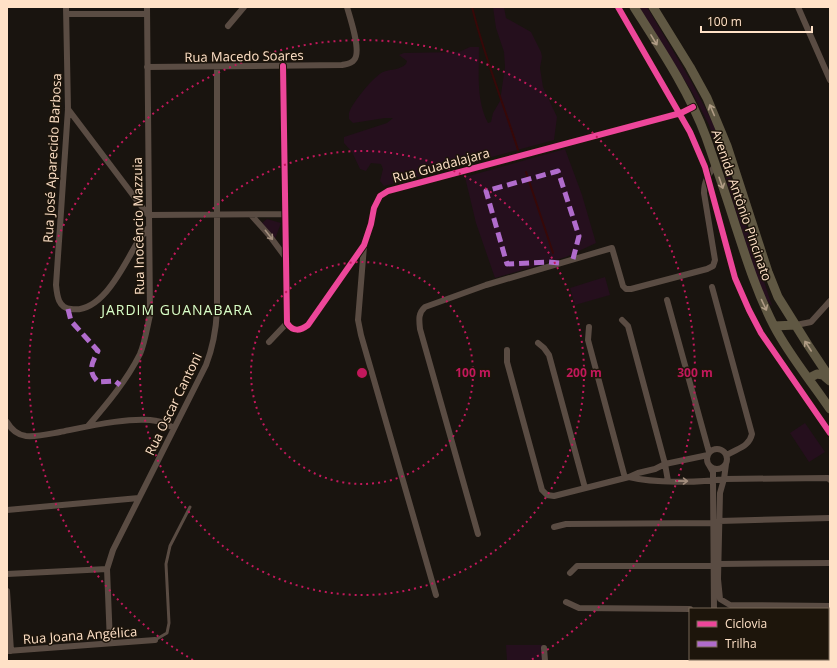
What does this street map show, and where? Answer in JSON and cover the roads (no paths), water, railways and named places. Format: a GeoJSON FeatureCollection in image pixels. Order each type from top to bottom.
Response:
{"type":"FeatureCollection","features":[{"type":"Feature","properties":{"kind":"main road","name":"Avenida Antônio Pincinato"},"geometry":{"type":"LineString","coordinates":[[634,7],[677,78],[693,108],[705,136],[761,300],[774,326],[792,356],[830,408]]}},
{"type":"Feature","properties":{"kind":"main road","name":"Avenida Antônio Pincinato"},"geometry":{"type":"LineString","coordinates":[[653,7],[690,67],[707,98],[727,146],[778,297],[830,379]]}},
{"type":"Feature","properties":{"kind":"main road"},"geometry":{"type":"LineString","coordinates":[[774,326],[796,325]]}},
{"type":"Feature","properties":{"kind":"main road"},"geometry":{"type":"LineString","coordinates":[[809,378],[817,374],[823,375],[830,379]]}},
{"type":"Feature","properties":{"kind":"street","name":"Rua José Aparecido Barbosa"},"geometry":{"type":"LineString","coordinates":[[66,7],[68,109],[56,285],[57,298],[61,304],[68,309],[84,309],[108,290],[120,274],[138,241],[148,227]]}},
{"type":"Feature","properties":{"kind":"street"},"geometry":{"type":"LineString","coordinates":[[228,26],[244,7]]}},
{"type":"Feature","properties":{"kind":"street","name":"Rua Macedo Soares"},"geometry":{"type":"LineString","coordinates":[[147,67],[342,65],[350,63],[357,55],[357,46],[347,7]]}},
{"type":"Feature","properties":{"kind":"street"},"geometry":{"type":"LineString","coordinates":[[798,7],[830,80]]}},
{"type":"Feature","properties":{"kind":"street"},"geometry":{"type":"LineString","coordinates":[[67,14],[147,10]]}},
{"type":"Feature","properties":{"kind":"street","name":"Rua Inocêncio Mazzuia"},"geometry":{"type":"LineString","coordinates":[[88,426],[128,376],[140,353],[146,335],[150,315],[147,10]]}},
{"type":"Feature","properties":{"kind":"street"},"geometry":{"type":"LineString","coordinates":[[269,342],[287,324],[283,66]]}},
{"type":"Feature","properties":{"kind":"street","name":"Rua Oscar Cantoni"},"geometry":{"type":"LineString","coordinates":[[110,643],[106,569],[113,550],[206,364],[213,341],[217,311],[216,67]]}},
{"type":"Feature","properties":{"kind":"street","name":"Rua Guadalajara"},"geometry":{"type":"LineString","coordinates":[[287,324],[290,328],[296,331],[308,326],[364,245],[371,224],[374,208],[380,196],[388,191],[673,116],[693,108]]}},
{"type":"Feature","properties":{"kind":"street"},"geometry":{"type":"LineString","coordinates":[[68,109],[148,215],[286,214]]}},
{"type":"Feature","properties":{"kind":"street"},"geometry":{"type":"LineString","coordinates":[[478,534],[420,328],[419,316],[421,311],[425,307],[468,290],[612,248],[623,286],[626,289],[707,269],[713,266],[715,260],[704,193],[704,184],[707,176],[715,166]]}},
{"type":"Feature","properties":{"kind":"street"},"geometry":{"type":"LineString","coordinates":[[251,215],[269,234],[286,258]]}},
{"type":"Feature","properties":{"kind":"street"},"geometry":{"type":"LineString","coordinates":[[364,245],[358,320],[361,335],[436,595]]}},
{"type":"Feature","properties":{"kind":"street"},"geometry":{"type":"LineString","coordinates":[[712,287],[752,434],[746,445],[727,455]]}},
{"type":"Feature","properties":{"kind":"street"},"geometry":{"type":"LineString","coordinates":[[667,300],[709,454],[707,462],[712,472],[716,522],[714,608]]}},
{"type":"Feature","properties":{"kind":"street"},"geometry":{"type":"LineString","coordinates":[[796,325],[811,322],[830,301]]}},
{"type":"Feature","properties":{"kind":"street"},"geometry":{"type":"LineString","coordinates":[[622,320],[628,326],[666,464],[668,481]]}},
{"type":"Feature","properties":{"kind":"street"},"geometry":{"type":"LineString","coordinates":[[589,327],[588,340],[627,477]]}},
{"type":"Feature","properties":{"kind":"street"},"geometry":{"type":"LineString","coordinates":[[538,343],[549,355],[585,488]]}},
{"type":"Feature","properties":{"kind":"street"},"geometry":{"type":"LineString","coordinates":[[507,350],[507,362],[542,490],[547,495],[554,496],[627,477],[655,469],[666,464],[709,454],[712,450],[719,449],[725,452],[727,455],[727,461],[720,493],[716,522]]}},
{"type":"Feature","properties":{"kind":"street"},"geometry":{"type":"LineString","coordinates":[[7,422],[16,432],[25,436],[41,435],[88,426],[137,420],[155,420],[174,428]]}},
{"type":"Feature","properties":{"kind":"street"},"geometry":{"type":"LineString","coordinates":[[709,465],[714,469],[718,469],[724,467],[726,464]]}},
{"type":"Feature","properties":{"kind":"street"},"geometry":{"type":"LineString","coordinates":[[627,477],[668,481],[828,478],[830,480]]}},
{"type":"Feature","properties":{"kind":"street"},"geometry":{"type":"LineString","coordinates":[[7,510],[139,498]]}},
{"type":"Feature","properties":{"kind":"street"},"geometry":{"type":"LineString","coordinates":[[554,527],[566,524],[716,522],[830,518]]}},
{"type":"Feature","properties":{"kind":"street"},"geometry":{"type":"LineString","coordinates":[[570,573],[577,566],[830,562]]}},
{"type":"Feature","properties":{"kind":"street"},"geometry":{"type":"LineString","coordinates":[[716,565],[720,600],[730,605],[830,606]]}},
{"type":"Feature","properties":{"kind":"street"},"geometry":{"type":"LineString","coordinates":[[7,574],[106,569]]}},
{"type":"Feature","properties":{"kind":"street"},"geometry":{"type":"LineString","coordinates":[[7,591],[9,651]]}},
{"type":"Feature","properties":{"kind":"street"},"geometry":{"type":"LineString","coordinates":[[566,602],[579,608],[689,609]]}},
{"type":"Feature","properties":{"kind":"street","name":"Rua Joana Angélica"},"geometry":{"type":"LineString","coordinates":[[9,651],[155,640]]}},
{"type":"Feature","properties":{"kind":"street"},"geometry":{"type":"LineString","coordinates":[[544,648],[545,661]]}},
{"type":"Feature","properties":{"kind":"lane"},"geometry":{"type":"LineString","coordinates":[[155,640],[167,633],[169,624],[166,564],[170,546],[190,507]]}},
{"type":"Feature","properties":{"kind":"waterway"},"geometry":{"type":"LineString","coordinates":[[472,7],[488,61],[518,150]]}},
{"type":"Feature","properties":{"kind":"waterway"},"geometry":{"type":"LineString","coordinates":[[526,172],[553,253]]}},
{"type":"Feature","properties":{"kind":"district","name":"JARDIM GUANABARA"},"geometry":{"type":"Point","coordinates":[177,310]}}]}
